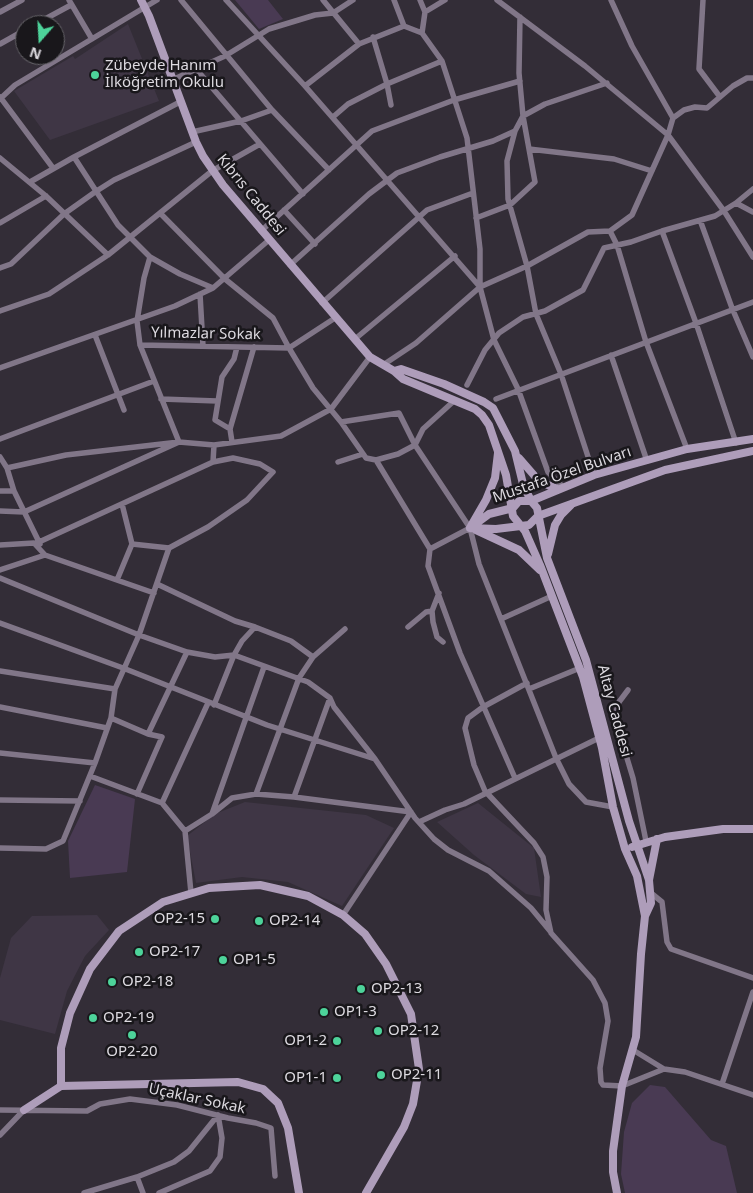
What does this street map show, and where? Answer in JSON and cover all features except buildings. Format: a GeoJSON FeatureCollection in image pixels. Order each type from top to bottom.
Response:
{"type":"FeatureCollection","features":[{"type":"Feature","properties":{"kind":"main road","name":"Kıbrıs Caddesi"},"geometry":{"type":"LineString","coordinates":[[141,0],[196,142],[212,171],[322,303],[370,357],[394,371],[403,379],[467,404],[482,415],[489,425],[498,451],[513,508]]}},
{"type":"Feature","properties":{"kind":"main road","name":"Kıbrıs Caddesi"},"geometry":{"type":"LineString","coordinates":[[394,371],[402,369],[444,384],[493,408],[515,451],[523,484],[531,501]]}},
{"type":"Feature","properties":{"kind":"main road","name":"Mustafa Özel Bulvarı"},"geometry":{"type":"LineString","coordinates":[[470,528],[489,514],[513,508],[519,501],[531,501],[594,475],[687,449],[753,439]]}},
{"type":"Feature","properties":{"kind":"main road"},"geometry":{"type":"LineString","coordinates":[[498,451],[494,478],[486,500],[470,528],[519,550],[543,573]]}},
{"type":"Feature","properties":{"kind":"main road"},"geometry":{"type":"LineString","coordinates":[[515,451],[539,481],[560,488]]}},
{"type":"Feature","properties":{"kind":"main road","name":"Mustafa Özel Bulvarı"},"geometry":{"type":"LineString","coordinates":[[470,528],[496,529],[533,522],[538,516],[665,470],[753,451]]}},
{"type":"Feature","properties":{"kind":"main road"},"geometry":{"type":"LineString","coordinates":[[531,501],[537,508],[538,516]]}},
{"type":"Feature","properties":{"kind":"main road"},"geometry":{"type":"LineString","coordinates":[[547,558],[550,539],[555,525],[572,503]]}},
{"type":"Feature","properties":{"kind":"main road"},"geometry":{"type":"LineString","coordinates":[[513,508],[513,516],[521,525]]}},
{"type":"Feature","properties":{"kind":"main road","name":"Altay Caddesi"},"geometry":{"type":"LineString","coordinates":[[538,516],[547,558],[586,660],[637,845],[649,880],[650,903],[645,916]]}},
{"type":"Feature","properties":{"kind":"main road","name":"Altay Caddesi"},"geometry":{"type":"LineString","coordinates":[[521,525],[543,573],[580,668],[600,738],[614,808],[626,849],[637,876],[645,916],[636,1037],[622,1086],[613,1151],[613,1172],[617,1193]]}},
{"type":"Feature","properties":{"kind":"main road"},"geometry":{"type":"LineString","coordinates":[[626,849],[657,839],[723,829],[753,828]]}},
{"type":"Feature","properties":{"kind":"main road"},"geometry":{"type":"LineString","coordinates":[[649,880],[657,839]]}},
{"type":"Feature","properties":{"kind":"main road"},"geometry":{"type":"LineString","coordinates":[[61,1086],[62,1042],[70,1013],[90,969],[119,931],[163,902],[209,888],[260,885],[308,896],[343,914],[365,934],[386,964],[411,1014],[419,1069],[413,1104],[404,1127],[366,1193]]}},
{"type":"Feature","properties":{"kind":"main road"},"geometry":{"type":"LineString","coordinates":[[24,1110],[61,1086],[238,1082],[263,1089],[278,1103],[288,1128],[299,1193]]}},
{"type":"Feature","properties":{"kind":"street"},"geometry":{"type":"LineString","coordinates":[[0,12],[22,0]]}},
{"type":"Feature","properties":{"kind":"street"},"geometry":{"type":"LineString","coordinates":[[53,168],[0,98],[15,85],[157,0]]}},
{"type":"Feature","properties":{"kind":"street"},"geometry":{"type":"LineString","coordinates":[[181,0],[225,56],[272,110],[329,170]]}},
{"type":"Feature","properties":{"kind":"street"},"geometry":{"type":"LineString","coordinates":[[226,0],[306,86],[455,256],[480,288]]}},
{"type":"Feature","properties":{"kind":"street"},"geometry":{"type":"LineString","coordinates":[[323,0],[358,44]]}},
{"type":"Feature","properties":{"kind":"street"},"geometry":{"type":"LineString","coordinates":[[172,80],[225,56],[258,35],[285,23],[334,13],[353,0]]}},
{"type":"Feature","properties":{"kind":"street"},"geometry":{"type":"LineString","coordinates":[[394,0],[404,26]]}},
{"type":"Feature","properties":{"kind":"street"},"geometry":{"type":"LineString","coordinates":[[420,0],[425,12],[422,32]]}},
{"type":"Feature","properties":{"kind":"street"},"geometry":{"type":"LineString","coordinates":[[425,12],[446,0]]}},
{"type":"Feature","properties":{"kind":"street"},"geometry":{"type":"LineString","coordinates":[[496,0],[607,83],[668,135],[724,210],[753,257]]}},
{"type":"Feature","properties":{"kind":"street"},"geometry":{"type":"LineString","coordinates":[[611,0],[632,46],[673,118]]}},
{"type":"Feature","properties":{"kind":"street"},"geometry":{"type":"LineString","coordinates":[[703,0],[699,69],[720,97]]}},
{"type":"Feature","properties":{"kind":"street"},"geometry":{"type":"LineString","coordinates":[[50,15],[70,2],[92,39]]}},
{"type":"Feature","properties":{"kind":"street"},"geometry":{"type":"LineString","coordinates":[[476,218],[510,206],[535,182],[523,116],[520,81],[520,17]]}},
{"type":"Feature","properties":{"kind":"street"},"geometry":{"type":"LineString","coordinates":[[306,86],[358,44],[404,26],[422,32],[442,61],[469,149],[480,249],[480,288],[494,340],[518,389],[548,472],[560,488]]}},
{"type":"Feature","properties":{"kind":"street"},"geometry":{"type":"LineString","coordinates":[[0,44],[15,36]]}},
{"type":"Feature","properties":{"kind":"street"},"geometry":{"type":"LineString","coordinates":[[373,37],[387,84],[391,105]]}},
{"type":"Feature","properties":{"kind":"street"},"geometry":{"type":"LineString","coordinates":[[333,117],[348,104],[387,84],[442,61]]}},
{"type":"Feature","properties":{"kind":"street"},"geometry":{"type":"LineString","coordinates":[[197,70],[303,194]]}},
{"type":"Feature","properties":{"kind":"street"},"geometry":{"type":"LineString","coordinates":[[383,365],[416,343],[480,288],[527,266],[588,232],[610,231],[632,215],[668,135],[673,118],[690,108],[708,108],[733,86],[747,78],[753,78]]}},
{"type":"Feature","properties":{"kind":"street"},"geometry":{"type":"LineString","coordinates":[[261,231],[372,130],[454,100],[520,81]]}},
{"type":"Feature","properties":{"kind":"street"},"geometry":{"type":"LineString","coordinates":[[594,475],[560,374],[536,314],[527,266],[510,206],[507,161],[515,131],[523,116],[544,104],[607,83]]}},
{"type":"Feature","properties":{"kind":"street"},"geometry":{"type":"LineString","coordinates":[[30,182],[74,156],[180,102]]}},
{"type":"Feature","properties":{"kind":"street"},"geometry":{"type":"LineString","coordinates":[[192,132],[241,121],[272,110]]}},
{"type":"Feature","properties":{"kind":"street"},"geometry":{"type":"LineString","coordinates":[[290,265],[369,194],[397,173],[440,157],[469,149],[515,131]]}},
{"type":"Feature","properties":{"kind":"street"},"geometry":{"type":"LineString","coordinates":[[0,268],[11,264],[64,214],[95,192],[114,180],[196,142]]}},
{"type":"Feature","properties":{"kind":"street"},"geometry":{"type":"LineString","coordinates":[[0,311],[49,294],[108,255],[212,171],[260,144]]}},
{"type":"Feature","properties":{"kind":"street"},"geometry":{"type":"LineString","coordinates":[[529,149],[614,159],[652,171]]}},
{"type":"Feature","properties":{"kind":"street"},"geometry":{"type":"LineString","coordinates":[[74,156],[95,192],[118,225],[150,257],[180,274],[213,288]]}},
{"type":"Feature","properties":{"kind":"street"},"geometry":{"type":"LineString","coordinates":[[0,158],[46,196],[108,255]]}},
{"type":"Feature","properties":{"kind":"street"},"geometry":{"type":"LineString","coordinates":[[0,169],[6,164]]}},
{"type":"Feature","properties":{"kind":"street"},"geometry":{"type":"LineString","coordinates":[[466,386],[485,350],[511,324],[523,317],[536,314],[559,304],[583,290],[604,248],[715,216],[736,203],[753,189]]}},
{"type":"Feature","properties":{"kind":"street"},"geometry":{"type":"LineString","coordinates":[[322,303],[427,210],[473,193]]}},
{"type":"Feature","properties":{"kind":"street"},"geometry":{"type":"LineString","coordinates":[[0,223],[46,196]]}},
{"type":"Feature","properties":{"kind":"street"},"geometry":{"type":"LineString","coordinates":[[736,203],[753,212]]}},
{"type":"Feature","properties":{"kind":"street"},"geometry":{"type":"LineString","coordinates":[[284,210],[315,244]]}},
{"type":"Feature","properties":{"kind":"street"},"geometry":{"type":"LineString","coordinates":[[160,213],[225,279],[272,318],[313,388],[341,422],[366,458],[376,460],[398,454],[415,444],[423,429],[455,400]]}},
{"type":"Feature","properties":{"kind":"street"},"geometry":{"type":"LineString","coordinates":[[700,220],[732,308],[753,357]]}},
{"type":"Feature","properties":{"kind":"street"},"geometry":{"type":"LineString","coordinates":[[610,231],[617,245],[646,342],[687,449]]}},
{"type":"Feature","properties":{"kind":"street"},"geometry":{"type":"LineString","coordinates":[[662,231],[696,323],[736,443]]}},
{"type":"Feature","properties":{"kind":"street"},"geometry":{"type":"LineString","coordinates":[[0,368],[137,321],[213,288],[269,240]]}},
{"type":"Feature","properties":{"kind":"street"},"geometry":{"type":"LineString","coordinates":[[355,339],[455,256]]}},
{"type":"Feature","properties":{"kind":"street"},"geometry":{"type":"LineString","coordinates":[[140,345],[137,321],[144,278],[150,257]]}},
{"type":"Feature","properties":{"kind":"street"},"geometry":{"type":"LineString","coordinates":[[200,294],[203,346]]}},
{"type":"Feature","properties":{"kind":"street"},"geometry":{"type":"LineString","coordinates":[[496,399],[732,308],[753,302]]}},
{"type":"Feature","properties":{"kind":"street"},"geometry":{"type":"LineString","coordinates":[[289,348],[335,318]]}},
{"type":"Feature","properties":{"kind":"street"},"geometry":{"type":"LineString","coordinates":[[95,335],[124,410]]}},
{"type":"Feature","properties":{"kind":"street","name":"Yılmazlar Sokak"},"geometry":{"type":"LineString","coordinates":[[179,442],[140,345],[289,348]]}},
{"type":"Feature","properties":{"kind":"street"},"geometry":{"type":"LineString","coordinates":[[230,429],[215,420],[222,376],[234,359],[237,347]]}},
{"type":"Feature","properties":{"kind":"street"},"geometry":{"type":"LineString","coordinates":[[232,442],[230,429],[254,347]]}},
{"type":"Feature","properties":{"kind":"street"},"geometry":{"type":"LineString","coordinates":[[611,356],[647,461]]}},
{"type":"Feature","properties":{"kind":"street"},"geometry":{"type":"LineString","coordinates":[[7,468],[66,455],[179,442],[214,445],[281,436],[331,409],[370,357]]}},
{"type":"Feature","properties":{"kind":"street"},"geometry":{"type":"LineString","coordinates":[[0,439],[154,381]]}},
{"type":"Feature","properties":{"kind":"street"},"geometry":{"type":"LineString","coordinates":[[161,399],[217,401]]}},
{"type":"Feature","properties":{"kind":"street"},"geometry":{"type":"LineString","coordinates":[[341,422],[399,413],[415,444],[470,528],[479,564],[556,758],[569,784],[586,802],[614,808]]}},
{"type":"Feature","properties":{"kind":"street"},"geometry":{"type":"LineString","coordinates":[[0,510],[24,512],[179,442]]}},
{"type":"Feature","properties":{"kind":"street"},"geometry":{"type":"LineString","coordinates":[[212,462],[214,445]]}},
{"type":"Feature","properties":{"kind":"street"},"geometry":{"type":"LineString","coordinates":[[338,462],[363,454]]}},
{"type":"Feature","properties":{"kind":"street"},"geometry":{"type":"LineString","coordinates":[[0,457],[7,468],[14,491],[45,555]]}},
{"type":"Feature","properties":{"kind":"street"},"geometry":{"type":"LineString","coordinates":[[39,542],[82,520],[122,504],[212,462],[233,458],[260,464],[273,472],[247,500],[208,527],[169,548],[132,544]]}},
{"type":"Feature","properties":{"kind":"street"},"geometry":{"type":"LineString","coordinates":[[376,460],[430,550],[428,566],[460,653],[515,778]]}},
{"type":"Feature","properties":{"kind":"street"},"geometry":{"type":"LineString","coordinates":[[0,491],[14,491]]}},
{"type":"Feature","properties":{"kind":"street"},"geometry":{"type":"LineString","coordinates":[[117,580],[132,544],[122,504]]}},
{"type":"Feature","properties":{"kind":"street"},"geometry":{"type":"LineString","coordinates":[[430,550],[470,528]]}},
{"type":"Feature","properties":{"kind":"street"},"geometry":{"type":"LineString","coordinates":[[0,544],[34,543],[45,555],[154,593]]}},
{"type":"Feature","properties":{"kind":"street"},"geometry":{"type":"LineString","coordinates":[[0,848],[46,849],[63,841],[95,763],[111,718],[115,689],[138,635],[169,548]]}},
{"type":"Feature","properties":{"kind":"street"},"geometry":{"type":"LineString","coordinates":[[0,570],[45,555]]}},
{"type":"Feature","properties":{"kind":"street"},"geometry":{"type":"LineString","coordinates":[[0,578],[138,635],[187,652],[215,657],[234,656],[299,678],[330,698],[334,707],[375,759],[411,812],[434,839],[448,850],[489,871],[505,884],[530,908],[593,980],[605,1003],[608,1021],[599,1075],[603,1085],[622,1086],[664,1069]]}},
{"type":"Feature","properties":{"kind":"street"},"geometry":{"type":"LineString","coordinates":[[157,584],[235,620],[291,641],[313,657]]}},
{"type":"Feature","properties":{"kind":"street"},"geometry":{"type":"LineString","coordinates":[[439,593],[432,611],[438,637],[443,642]]}},
{"type":"Feature","properties":{"kind":"street"},"geometry":{"type":"LineString","coordinates":[[501,619],[552,596]]}},
{"type":"Feature","properties":{"kind":"street"},"geometry":{"type":"LineString","coordinates":[[408,627],[426,612],[432,611]]}},
{"type":"Feature","properties":{"kind":"street"},"geometry":{"type":"LineString","coordinates":[[0,623],[123,668],[208,703],[316,741],[375,759]]}},
{"type":"Feature","properties":{"kind":"street"},"geometry":{"type":"LineString","coordinates":[[214,705],[234,656],[242,641],[255,627]]}},
{"type":"Feature","properties":{"kind":"street"},"geometry":{"type":"LineString","coordinates":[[256,794],[282,729],[299,678],[313,657],[345,629]]}},
{"type":"Feature","properties":{"kind":"street"},"geometry":{"type":"LineString","coordinates":[[148,734],[187,652]]}},
{"type":"Feature","properties":{"kind":"street"},"geometry":{"type":"LineString","coordinates":[[212,814],[264,667]]}},
{"type":"Feature","properties":{"kind":"street"},"geometry":{"type":"LineString","coordinates":[[551,933],[546,910],[547,877],[543,857],[534,843],[485,791],[471,756],[465,728],[468,718],[484,707],[528,686],[580,668]]}},
{"type":"Feature","properties":{"kind":"street"},"geometry":{"type":"LineString","coordinates":[[0,670],[115,689]]}},
{"type":"Feature","properties":{"kind":"street"},"geometry":{"type":"LineString","coordinates":[[628,690],[619,702],[616,722],[637,795],[646,842]]}},
{"type":"Feature","properties":{"kind":"street"},"geometry":{"type":"LineString","coordinates":[[294,797],[316,741],[330,698]]}},
{"type":"Feature","properties":{"kind":"street"},"geometry":{"type":"LineString","coordinates":[[162,803],[208,703]]}},
{"type":"Feature","properties":{"kind":"street"},"geometry":{"type":"LineString","coordinates":[[0,707],[107,728]]}},
{"type":"Feature","properties":{"kind":"street"},"geometry":{"type":"LineString","coordinates":[[111,718],[148,734],[162,737],[137,794]]}},
{"type":"Feature","properties":{"kind":"street"},"geometry":{"type":"LineString","coordinates":[[419,822],[464,804],[485,791],[600,738]]}},
{"type":"Feature","properties":{"kind":"street"},"geometry":{"type":"LineString","coordinates":[[0,753],[95,763]]}},
{"type":"Feature","properties":{"kind":"street"},"geometry":{"type":"LineString","coordinates":[[90,776],[162,803],[185,831],[191,893]]}},
{"type":"Feature","properties":{"kind":"street"},"geometry":{"type":"LineString","coordinates":[[185,831],[212,814],[232,798],[256,794],[411,812]]}},
{"type":"Feature","properties":{"kind":"street"},"geometry":{"type":"LineString","coordinates":[[0,800],[80,801]]}},
{"type":"Feature","properties":{"kind":"street"},"geometry":{"type":"LineString","coordinates":[[343,914],[411,812]]}},
{"type":"Feature","properties":{"kind":"street"},"geometry":{"type":"LineString","coordinates":[[651,893],[662,902],[668,942],[671,949],[753,978]]}},
{"type":"Feature","properties":{"kind":"street"},"geometry":{"type":"LineString","coordinates":[[722,1084],[753,992]]}},
{"type":"Feature","properties":{"kind":"street"},"geometry":{"type":"LineString","coordinates":[[633,1050],[664,1069],[685,1072],[753,1095]]}},
{"type":"Feature","properties":{"kind":"street","name":"Uçaklar Sokak"},"geometry":{"type":"LineString","coordinates":[[0,1110],[66,1113],[87,1111],[100,1104],[130,1099],[177,1105],[271,1128],[274,1176]]}},
{"type":"Feature","properties":{"kind":"street"},"geometry":{"type":"LineString","coordinates":[[0,1135],[24,1110]]}},
{"type":"Feature","properties":{"kind":"street"},"geometry":{"type":"LineString","coordinates":[[84,1193],[137,1177],[174,1162],[203,1135],[218,1115]]}},
{"type":"Feature","properties":{"kind":"street"},"geometry":{"type":"LineString","coordinates":[[159,1193],[210,1171],[220,1157],[222,1138],[218,1115]]}},
{"type":"Feature","properties":{"kind":"street"},"geometry":{"type":"LineString","coordinates":[[137,1177],[143,1193]]}},
{"type":"Feature","properties":{"kind":"shaded area"},"geometry":{"type":"Polygon","coordinates":[[[235,0],[268,0],[283,19],[259,29],[235,0]]]}},
{"type":"Feature","properties":{"kind":"shaded area","name":"Zübeyde Hanım İlköğretim Okulu"},"geometry":{"type":"Polygon","coordinates":[[[128,24],[159,101],[50,140],[14,91],[58,65],[65,65],[65,61],[73,56],[75,59],[128,24]]]}},
{"type":"Feature","properties":{"kind":"shaded area"},"geometry":{"type":"Polygon","coordinates":[[[95,785],[135,799],[127,872],[70,878],[68,841],[95,785]]]}},
{"type":"Feature","properties":{"kind":"shaded area"},"geometry":{"type":"Polygon","coordinates":[[[245,802],[366,815],[394,828],[342,906],[288,882],[242,877],[196,883],[187,836],[215,814],[245,802]]]}},
{"type":"Feature","properties":{"kind":"shaded area"},"geometry":{"type":"Polygon","coordinates":[[[478,803],[534,848],[541,897],[526,894],[474,855],[437,822],[478,803]]]}},
{"type":"Feature","properties":{"kind":"shaded area"},"geometry":{"type":"Polygon","coordinates":[[[97,915],[109,930],[85,956],[67,991],[55,1034],[0,1020],[0,978],[11,938],[32,916],[97,915]]]}},
{"type":"Feature","properties":{"kind":"shaded area"},"geometry":{"type":"Polygon","coordinates":[[[650,1085],[665,1087],[711,1140],[726,1146],[737,1193],[625,1193],[621,1174],[624,1132],[632,1103],[650,1085]]]}},
{"type":"Feature","properties":{"kind":"place","name":"Zübeyde Hanım İlköğretim Okulu"},"geometry":{"type":"Point","coordinates":[95,75]}},
{"type":"Feature","properties":{"kind":"place","name":"OP2-15"},"geometry":{"type":"Point","coordinates":[215,919]}},
{"type":"Feature","properties":{"kind":"place","name":"OP2-14"},"geometry":{"type":"Point","coordinates":[259,921]}},
{"type":"Feature","properties":{"kind":"place","name":"OP2-17"},"geometry":{"type":"Point","coordinates":[139,952]}},
{"type":"Feature","properties":{"kind":"place","name":"OP1-5"},"geometry":{"type":"Point","coordinates":[223,960]}},
{"type":"Feature","properties":{"kind":"place","name":"OP2-18"},"geometry":{"type":"Point","coordinates":[112,982]}},
{"type":"Feature","properties":{"kind":"place","name":"OP2-13"},"geometry":{"type":"Point","coordinates":[361,989]}},
{"type":"Feature","properties":{"kind":"place","name":"OP1-3"},"geometry":{"type":"Point","coordinates":[324,1012]}},
{"type":"Feature","properties":{"kind":"place","name":"OP2-19"},"geometry":{"type":"Point","coordinates":[93,1018]}},
{"type":"Feature","properties":{"kind":"place","name":"OP2-12"},"geometry":{"type":"Point","coordinates":[378,1031]}},
{"type":"Feature","properties":{"kind":"place","name":"OP2-20"},"geometry":{"type":"Point","coordinates":[132,1035]}},
{"type":"Feature","properties":{"kind":"place","name":"OP1-2"},"geometry":{"type":"Point","coordinates":[337,1041]}},
{"type":"Feature","properties":{"kind":"place","name":"OP2-11"},"geometry":{"type":"Point","coordinates":[381,1075]}},
{"type":"Feature","properties":{"kind":"place","name":"OP1-1"},"geometry":{"type":"Point","coordinates":[337,1078]}}]}
